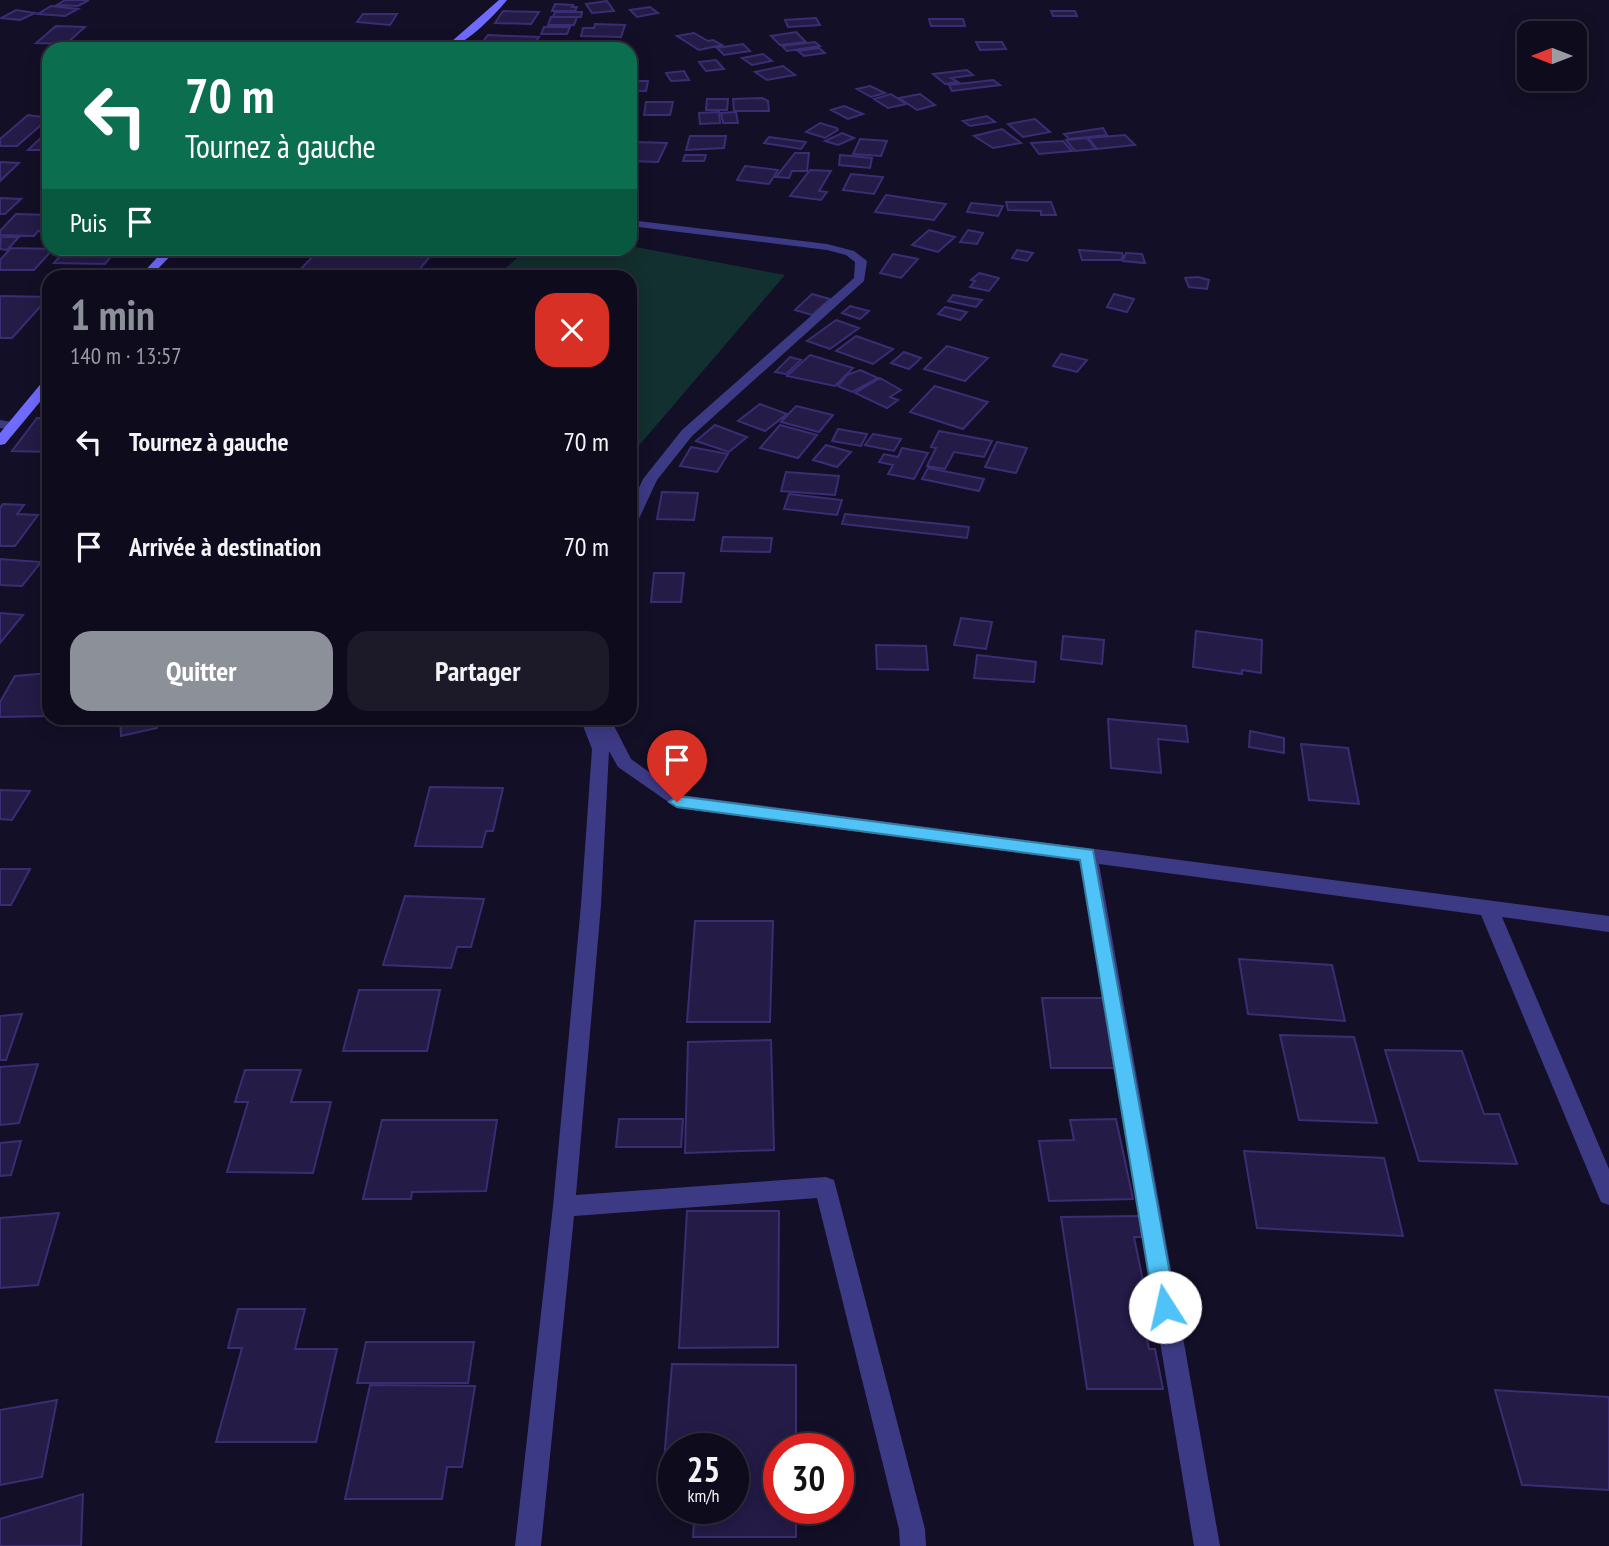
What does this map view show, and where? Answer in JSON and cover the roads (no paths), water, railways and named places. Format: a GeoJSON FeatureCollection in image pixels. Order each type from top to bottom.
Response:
{"type":"FeatureCollection","features":[{"type":"Feature","properties":{"kind":"street"},"geometry":{"type":"LineString","coordinates":[[456,42],[493,12],[503,0]]}},
{"type":"Feature","properties":{"kind":"street"},"geometry":{"type":"LineString","coordinates":[[637,224],[827,247],[850,253],[862,261],[860,279],[687,433],[650,479],[637,508]]}},
{"type":"Feature","properties":{"kind":"street"},"geometry":{"type":"LineString","coordinates":[[151,270],[165,256]]}},
{"type":"Feature","properties":{"kind":"street"},"geometry":{"type":"LineString","coordinates":[[0,441],[6,425],[42,390]]}},
{"type":"Feature","properties":{"kind":"street"},"geometry":{"type":"LineString","coordinates":[[528,1546],[564,1206],[591,905],[601,749],[590,725]]}},
{"type":"Feature","properties":{"kind":"street"},"geometry":{"type":"LineString","coordinates":[[606,725],[624,762],[677,802],[1609,924]]}},
{"type":"Feature","properties":{"kind":"street"},"geometry":{"type":"LineString","coordinates":[[1087,855],[1206,1546]]}},
{"type":"Feature","properties":{"kind":"street"},"geometry":{"type":"LineString","coordinates":[[1488,908],[1609,1195]]}},
{"type":"Feature","properties":{"kind":"street"},"geometry":{"type":"LineString","coordinates":[[564,1206],[826,1187],[912,1529],[913,1546]]}}]}
